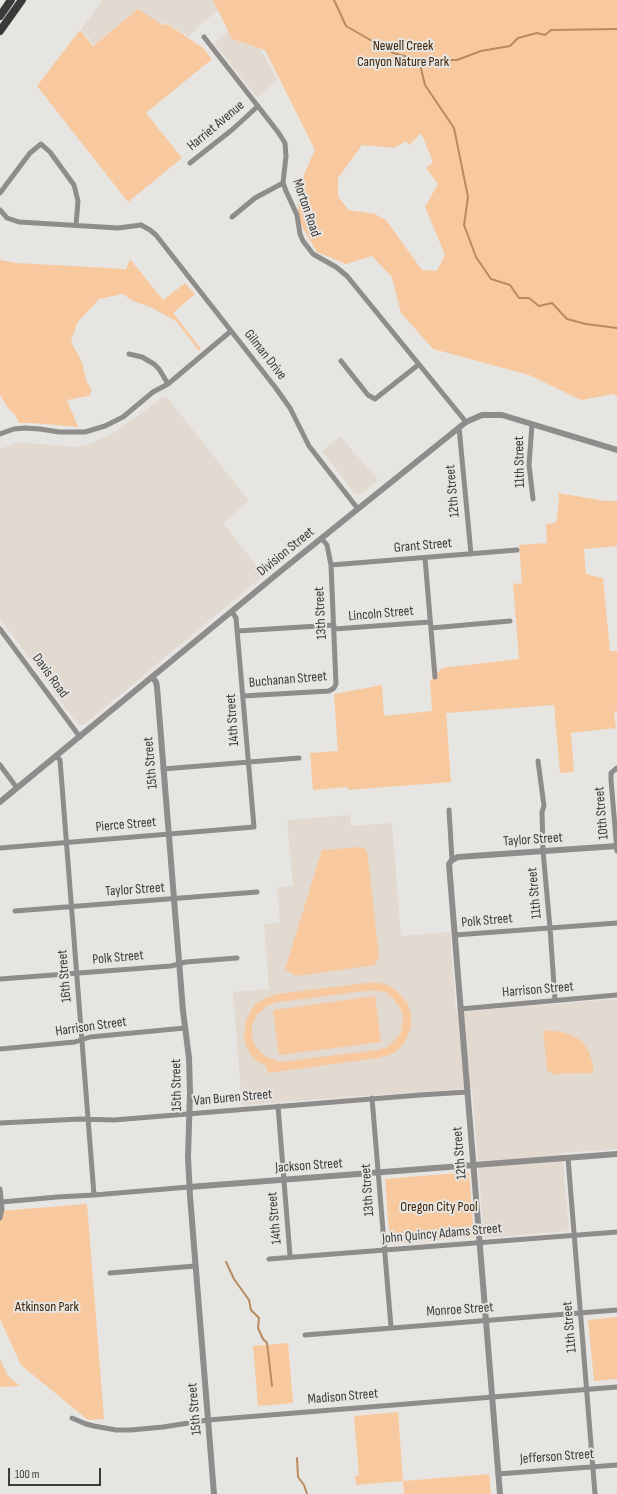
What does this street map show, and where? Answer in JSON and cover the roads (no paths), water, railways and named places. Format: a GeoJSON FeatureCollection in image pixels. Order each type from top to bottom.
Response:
{"type":"FeatureCollection","features":[{"type":"Feature","properties":{"kind":"highway"},"geometry":{"type":"LineString","coordinates":[[0,16],[11,0]]}},
{"type":"Feature","properties":{"kind":"highway"},"geometry":{"type":"LineString","coordinates":[[0,31],[22,0]]}},
{"type":"Feature","properties":{"kind":"street","name":"Morton Road"},"geometry":{"type":"LineString","coordinates":[[204,37],[278,132],[286,146],[284,183],[297,215],[300,234],[308,247],[313,254],[336,267],[347,276],[466,422]]}},
{"type":"Feature","properties":{"kind":"street","name":"Harriet Avenue"},"geometry":{"type":"LineString","coordinates":[[190,163],[233,129],[258,106]]}},
{"type":"Feature","properties":{"kind":"street"},"geometry":{"type":"LineString","coordinates":[[0,193],[34,149],[41,144],[50,152],[74,186],[78,201],[76,225],[12,221],[0,210]]}},
{"type":"Feature","properties":{"kind":"street"},"geometry":{"type":"LineString","coordinates":[[232,217],[255,198],[284,183]]}},
{"type":"Feature","properties":{"kind":"street","name":"Gilman Drive"},"geometry":{"type":"LineString","coordinates":[[76,225],[118,228],[141,225],[156,236],[283,397],[308,446],[358,509]]}},
{"type":"Feature","properties":{"kind":"street"},"geometry":{"type":"LineString","coordinates":[[0,434],[14,429],[25,428],[72,432],[84,432],[99,429],[122,417],[153,392],[168,384],[231,331]]}},
{"type":"Feature","properties":{"kind":"street"},"geometry":{"type":"LineString","coordinates":[[129,354],[142,357],[154,364],[159,369],[168,384]]}},
{"type":"Feature","properties":{"kind":"street"},"geometry":{"type":"LineString","coordinates":[[340,361],[368,395],[375,399],[418,365]]}},
{"type":"Feature","properties":{"kind":"street","name":"Division Street"},"geometry":{"type":"LineString","coordinates":[[0,802],[466,422],[479,416],[493,414],[509,417],[617,450]]}},
{"type":"Feature","properties":{"kind":"street","name":"11th Street"},"geometry":{"type":"LineString","coordinates":[[532,424],[529,465],[533,499]]}},
{"type":"Feature","properties":{"kind":"street","name":"12th Street"},"geometry":{"type":"LineString","coordinates":[[459,427],[471,554]]}},
{"type":"Feature","properties":{"kind":"street","name":"13th Street"},"geometry":{"type":"LineString","coordinates":[[322,539],[326,545],[331,565],[336,684],[334,688]]}},
{"type":"Feature","properties":{"kind":"street","name":"Grant Street"},"geometry":{"type":"LineString","coordinates":[[331,565],[517,550]]}},
{"type":"Feature","properties":{"kind":"street"},"geometry":{"type":"LineString","coordinates":[[425,558],[435,676]]}},
{"type":"Feature","properties":{"kind":"street","name":"14th Street"},"geometry":{"type":"LineString","coordinates":[[232,612],[236,618],[238,631],[254,827]]}},
{"type":"Feature","properties":{"kind":"street","name":"Lincoln Street"},"geometry":{"type":"LineString","coordinates":[[238,631],[510,621]]}},
{"type":"Feature","properties":{"kind":"street","name":"Davis Road"},"geometry":{"type":"LineString","coordinates":[[0,629],[80,738]]}},
{"type":"Feature","properties":{"kind":"street","name":"15th Street"},"geometry":{"type":"LineString","coordinates":[[152,677],[157,686],[190,1087],[188,1142],[189,1187],[214,1494]]}},
{"type":"Feature","properties":{"kind":"street","name":"Buchanan Street"},"geometry":{"type":"LineString","coordinates":[[243,696],[329,691],[334,688]]}},
{"type":"Feature","properties":{"kind":"street","name":"16th Street"},"geometry":{"type":"LineString","coordinates":[[57,756],[60,760],[94,1195]]}},
{"type":"Feature","properties":{"kind":"street"},"geometry":{"type":"LineString","coordinates":[[163,769],[299,758]]}},
{"type":"Feature","properties":{"kind":"street","name":"11th Street"},"geometry":{"type":"LineString","coordinates":[[538,761],[544,806],[542,812],[543,851],[555,1000]]}},
{"type":"Feature","properties":{"kind":"street"},"geometry":{"type":"LineString","coordinates":[[0,765],[17,788]]}},
{"type":"Feature","properties":{"kind":"street","name":"10th Street"},"geometry":{"type":"LineString","coordinates":[[617,768],[611,773],[617,851]]}},
{"type":"Feature","properties":{"kind":"street","name":"12th Street"},"geometry":{"type":"LineString","coordinates":[[449,810],[452,860],[449,866],[500,1494]]}},
{"type":"Feature","properties":{"kind":"street","name":"Pierce Street"},"geometry":{"type":"LineString","coordinates":[[0,848],[254,827]]}},
{"type":"Feature","properties":{"kind":"street","name":"Taylor Street"},"geometry":{"type":"LineString","coordinates":[[452,860],[458,858],[617,846]]}},
{"type":"Feature","properties":{"kind":"street","name":"Taylor Street"},"geometry":{"type":"LineString","coordinates":[[15,911],[174,900],[257,892]]}},
{"type":"Feature","properties":{"kind":"street","name":"Polk Street"},"geometry":{"type":"LineString","coordinates":[[455,935],[617,922]]}},
{"type":"Feature","properties":{"kind":"street","name":"Polk Street"},"geometry":{"type":"LineString","coordinates":[[0,979],[171,966],[186,962],[237,958]]}},
{"type":"Feature","properties":{"kind":"street","name":"Harrison Street"},"geometry":{"type":"LineString","coordinates":[[460,1009],[617,995]]}},
{"type":"Feature","properties":{"kind":"street","name":"Harrison Street"},"geometry":{"type":"LineString","coordinates":[[0,1049],[75,1042],[90,1037],[185,1028]]}},
{"type":"Feature","properties":{"kind":"street","name":"Van Buren Street"},"geometry":{"type":"LineString","coordinates":[[0,1123],[89,1119],[114,1120],[372,1098],[467,1092]]}},
{"type":"Feature","properties":{"kind":"street","name":"13th Street"},"geometry":{"type":"LineString","coordinates":[[372,1098],[391,1327]]}},
{"type":"Feature","properties":{"kind":"street","name":"14th Street"},"geometry":{"type":"LineString","coordinates":[[278,1106],[290,1256]]}},
{"type":"Feature","properties":{"kind":"street","name":"Jackson Street"},"geometry":{"type":"LineString","coordinates":[[2,1202],[473,1164],[617,1154]]}},
{"type":"Feature","properties":{"kind":"street","name":"11th Street"},"geometry":{"type":"LineString","coordinates":[[568,1158],[595,1494]]}},
{"type":"Feature","properties":{"kind":"street"},"geometry":{"type":"LineString","coordinates":[[0,1189],[2,1202],[0,1218]]}},
{"type":"Feature","properties":{"kind":"street","name":"John Quincy Adams Street"},"geometry":{"type":"LineString","coordinates":[[269,1259],[290,1256],[296,1258],[617,1232]]}},
{"type":"Feature","properties":{"kind":"street"},"geometry":{"type":"LineString","coordinates":[[110,1273],[195,1266]]}},
{"type":"Feature","properties":{"kind":"street","name":"Monroe Street"},"geometry":{"type":"LineString","coordinates":[[305,1335],[617,1310]]}},
{"type":"Feature","properties":{"kind":"street","name":"Madison Street"},"geometry":{"type":"LineString","coordinates":[[72,1418],[86,1424],[121,1430],[163,1427],[208,1420],[617,1387]]}},
{"type":"Feature","properties":{"kind":"street","name":"Jefferson Street"},"geometry":{"type":"LineString","coordinates":[[498,1474],[617,1465]]}},
{"type":"Feature","properties":{"kind":"waterway"},"geometry":{"type":"LineString","coordinates":[[334,0],[346,26],[393,53],[419,60],[457,60],[481,51],[510,46],[518,38],[537,33],[545,35],[551,30],[617,29]]}},
{"type":"Feature","properties":{"kind":"waterway"},"geometry":{"type":"LineString","coordinates":[[419,60],[425,85],[454,128],[468,197],[464,225],[476,257],[491,279],[510,285],[519,298],[529,298],[539,306],[552,303],[567,319],[586,324],[617,328]]}},
{"type":"Feature","properties":{"kind":"waterway"},"geometry":{"type":"LineString","coordinates":[[226,1262],[234,1279],[249,1300],[251,1310],[259,1318],[258,1328],[263,1339],[267,1343],[272,1386]]}},
{"type":"Feature","properties":{"kind":"waterway"},"geometry":{"type":"LineString","coordinates":[[297,1458],[298,1477],[304,1485],[307,1494]]}},
{"type":"Feature","properties":{"kind":"park label","name":"Newell Creek Canyon Nature Park"},"geometry":{"type":"Point","coordinates":[403,54]}},
{"type":"Feature","properties":{"kind":"park label","name":"Oregon City Pool"},"geometry":{"type":"Point","coordinates":[439,1207]}},
{"type":"Feature","properties":{"kind":"park label","name":"Atkinson Park"},"geometry":{"type":"Point","coordinates":[47,1307]}}]}
